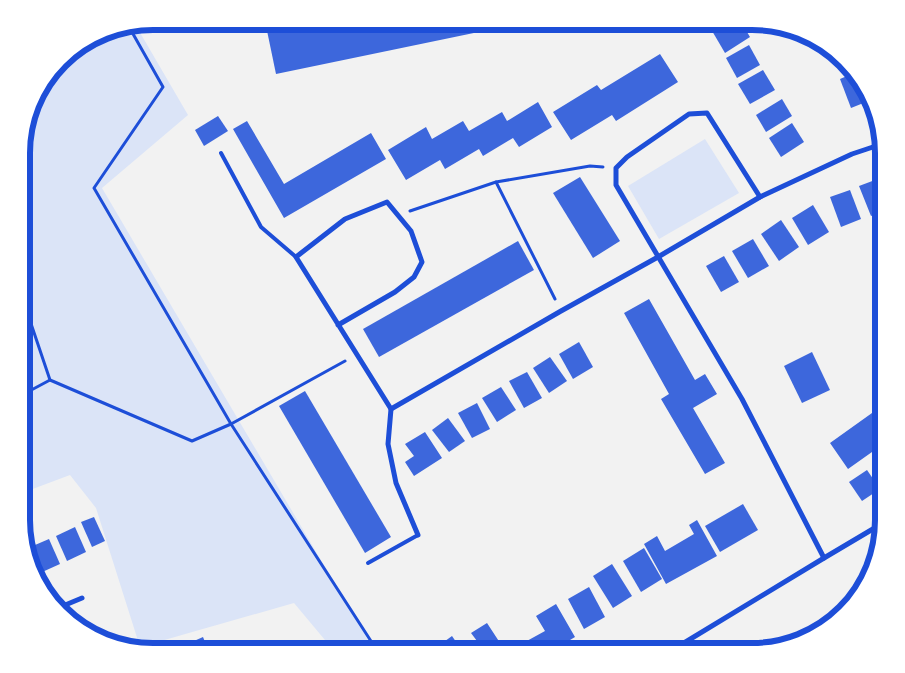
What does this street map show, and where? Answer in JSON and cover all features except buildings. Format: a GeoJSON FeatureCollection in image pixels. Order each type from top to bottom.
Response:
{"type":"FeatureCollection","features":[{"type":"Feature","properties":{"kind":"street"},"geometry":{"type":"LineString","coordinates":[[760,197],[707,113],[689,114],[627,157],[616,168],[616,185],[742,399],[824,558]]}},
{"type":"Feature","properties":{"kind":"street"},"geometry":{"type":"LineString","coordinates":[[391,409],[760,197],[852,154],[875,146]]}},
{"type":"Feature","properties":{"kind":"street"},"geometry":{"type":"LineString","coordinates":[[338,325],[395,292],[414,277],[422,262],[411,232],[387,202],[345,219],[296,257],[338,325],[391,409],[388,444],[396,483],[418,535]]}},
{"type":"Feature","properties":{"kind":"street"},"geometry":{"type":"LineString","coordinates":[[684,643],[875,528]]}},
{"type":"Feature","properties":{"kind":"street"},"geometry":{"type":"LineString","coordinates":[[64,605],[82,598]]}},
{"type":"Feature","properties":{"kind":"lane"},"geometry":{"type":"LineString","coordinates":[[221,153],[261,227],[296,257]]}},
{"type":"Feature","properties":{"kind":"lane"},"geometry":{"type":"LineString","coordinates":[[368,563],[418,535]]}},
{"type":"Feature","properties":{"kind":"path"},"geometry":{"type":"LineString","coordinates":[[132,32],[163,87],[94,188],[231,424],[372,643]]}},
{"type":"Feature","properties":{"kind":"path"},"geometry":{"type":"LineString","coordinates":[[398,216],[496,182],[590,166],[616,168]]}},
{"type":"Feature","properties":{"kind":"path"},"geometry":{"type":"LineString","coordinates":[[496,182],[561,311]]}},
{"type":"Feature","properties":{"kind":"path"},"geometry":{"type":"LineString","coordinates":[[30,321],[50,380],[192,441],[231,424],[357,354]]}},
{"type":"Feature","properties":{"kind":"path"},"geometry":{"type":"LineString","coordinates":[[30,391],[50,380]]}},
{"type":"Feature","properties":{"kind":"shaded area"},"geometry":{"type":"Polygon","coordinates":[[[139,31],[188,115],[102,188],[370,643],[327,643],[294,603],[154,643],[138,642],[96,508],[70,475],[30,490],[31,137],[34,121],[43,98],[55,78],[72,60],[91,46],[113,37],[139,31]]]}},
{"type":"Feature","properties":{"kind":"shaded area"},"geometry":{"type":"Polygon","coordinates":[[[705,139],[739,193],[659,239],[628,186],[705,139]]]}}]}
